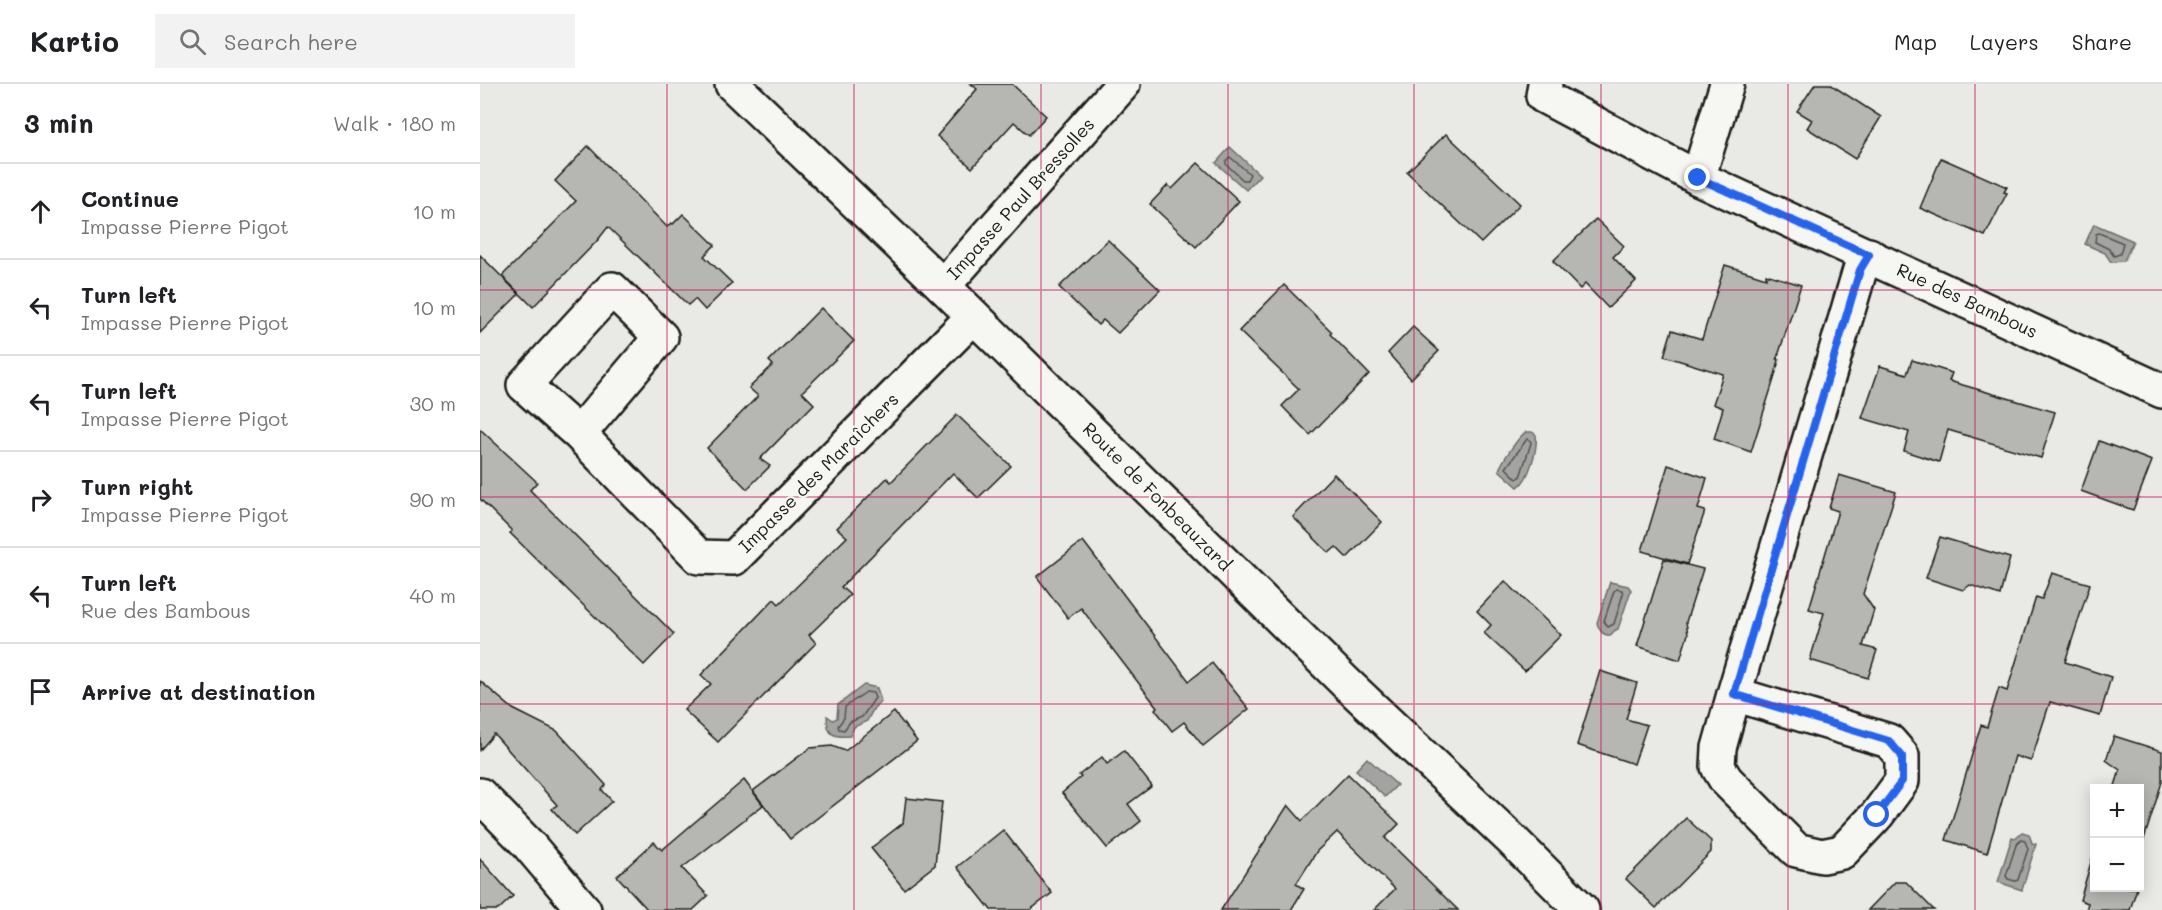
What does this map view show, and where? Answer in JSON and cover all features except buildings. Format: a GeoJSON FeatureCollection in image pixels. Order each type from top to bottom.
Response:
{"type":"FeatureCollection","features":[{"type":"Feature","properties":{"kind":"street","name":"Route de Fonbeauzard"},"geometry":{"type":"LineString","coordinates":[[732,84],[943,286],[1345,682],[1513,841],[1581,910]]}},
{"type":"Feature","properties":{"kind":"street","name":"Impasse Paul Bressolles"},"geometry":{"type":"LineString","coordinates":[[943,286],[1123,84]]}},
{"type":"Feature","properties":{"kind":"street","name":"Rue des Bambous"},"geometry":{"type":"LineString","coordinates":[[1545,84],[1543,96],[1698,178],[2162,391]]}},
{"type":"Feature","properties":{"kind":"street"},"geometry":{"type":"LineString","coordinates":[[1698,178],[1727,84]]}},
{"type":"Feature","properties":{"kind":"street"},"geometry":{"type":"LineString","coordinates":[[1734,694],[1889,741],[1902,756],[1902,781],[1877,815],[1842,852],[1822,856],[1796,850],[1726,780],[1718,767],[1719,748],[1734,694],[1860,270],[1869,255]]}},
{"type":"Feature","properties":{"kind":"street","name":"Impasse des Maraîchers"},"geometry":{"type":"LineString","coordinates":[[579,434],[699,557],[734,558],[973,316]]}},
{"type":"Feature","properties":{"kind":"street"},"geometry":{"type":"LineString","coordinates":[[480,795],[528,844],[584,910]]}},
{"type":"Feature","properties":{"kind":"water"},"geometry":{"type":"Polygon","coordinates":[[[1230,147],[1260,175],[1246,190],[1216,163],[1230,147]]]}},
{"type":"Feature","properties":{"kind":"water"},"geometry":{"type":"Polygon","coordinates":[[[2094,224],[2133,241],[2124,261],[2111,262],[2105,253],[2085,244],[2094,224]]]}},
{"type":"Feature","properties":{"kind":"water"},"geometry":{"type":"Polygon","coordinates":[[[1526,432],[1536,435],[1536,448],[1526,478],[1518,487],[1499,470],[1511,449],[1526,432]]]}},
{"type":"Feature","properties":{"kind":"water"},"geometry":{"type":"Polygon","coordinates":[[[1610,582],[1628,586],[1631,590],[1618,629],[1608,635],[1601,632],[1597,623],[1610,582]]]}},
{"type":"Feature","properties":{"kind":"water"},"geometry":{"type":"Polygon","coordinates":[[[864,685],[877,688],[881,701],[867,721],[854,727],[850,736],[834,735],[829,730],[827,716],[833,720],[837,718],[838,705],[864,685]]]}},
{"type":"Feature","properties":{"kind":"water"},"geometry":{"type":"Polygon","coordinates":[[[1367,758],[1397,785],[1385,797],[1356,770],[1367,758]]]}},
{"type":"Feature","properties":{"kind":"water"},"geometry":{"type":"Polygon","coordinates":[[[2022,832],[2029,834],[2032,843],[2036,844],[2022,890],[1998,882],[2012,837],[2015,838],[2022,832]]]}},
{"type":"Feature","properties":{"kind":"route"},"geometry":{"type":"LineString","coordinates":[[1698,178],[1869,255],[1860,270],[1734,694],[1889,741],[1902,756],[1902,781],[1877,815]]}}]}
